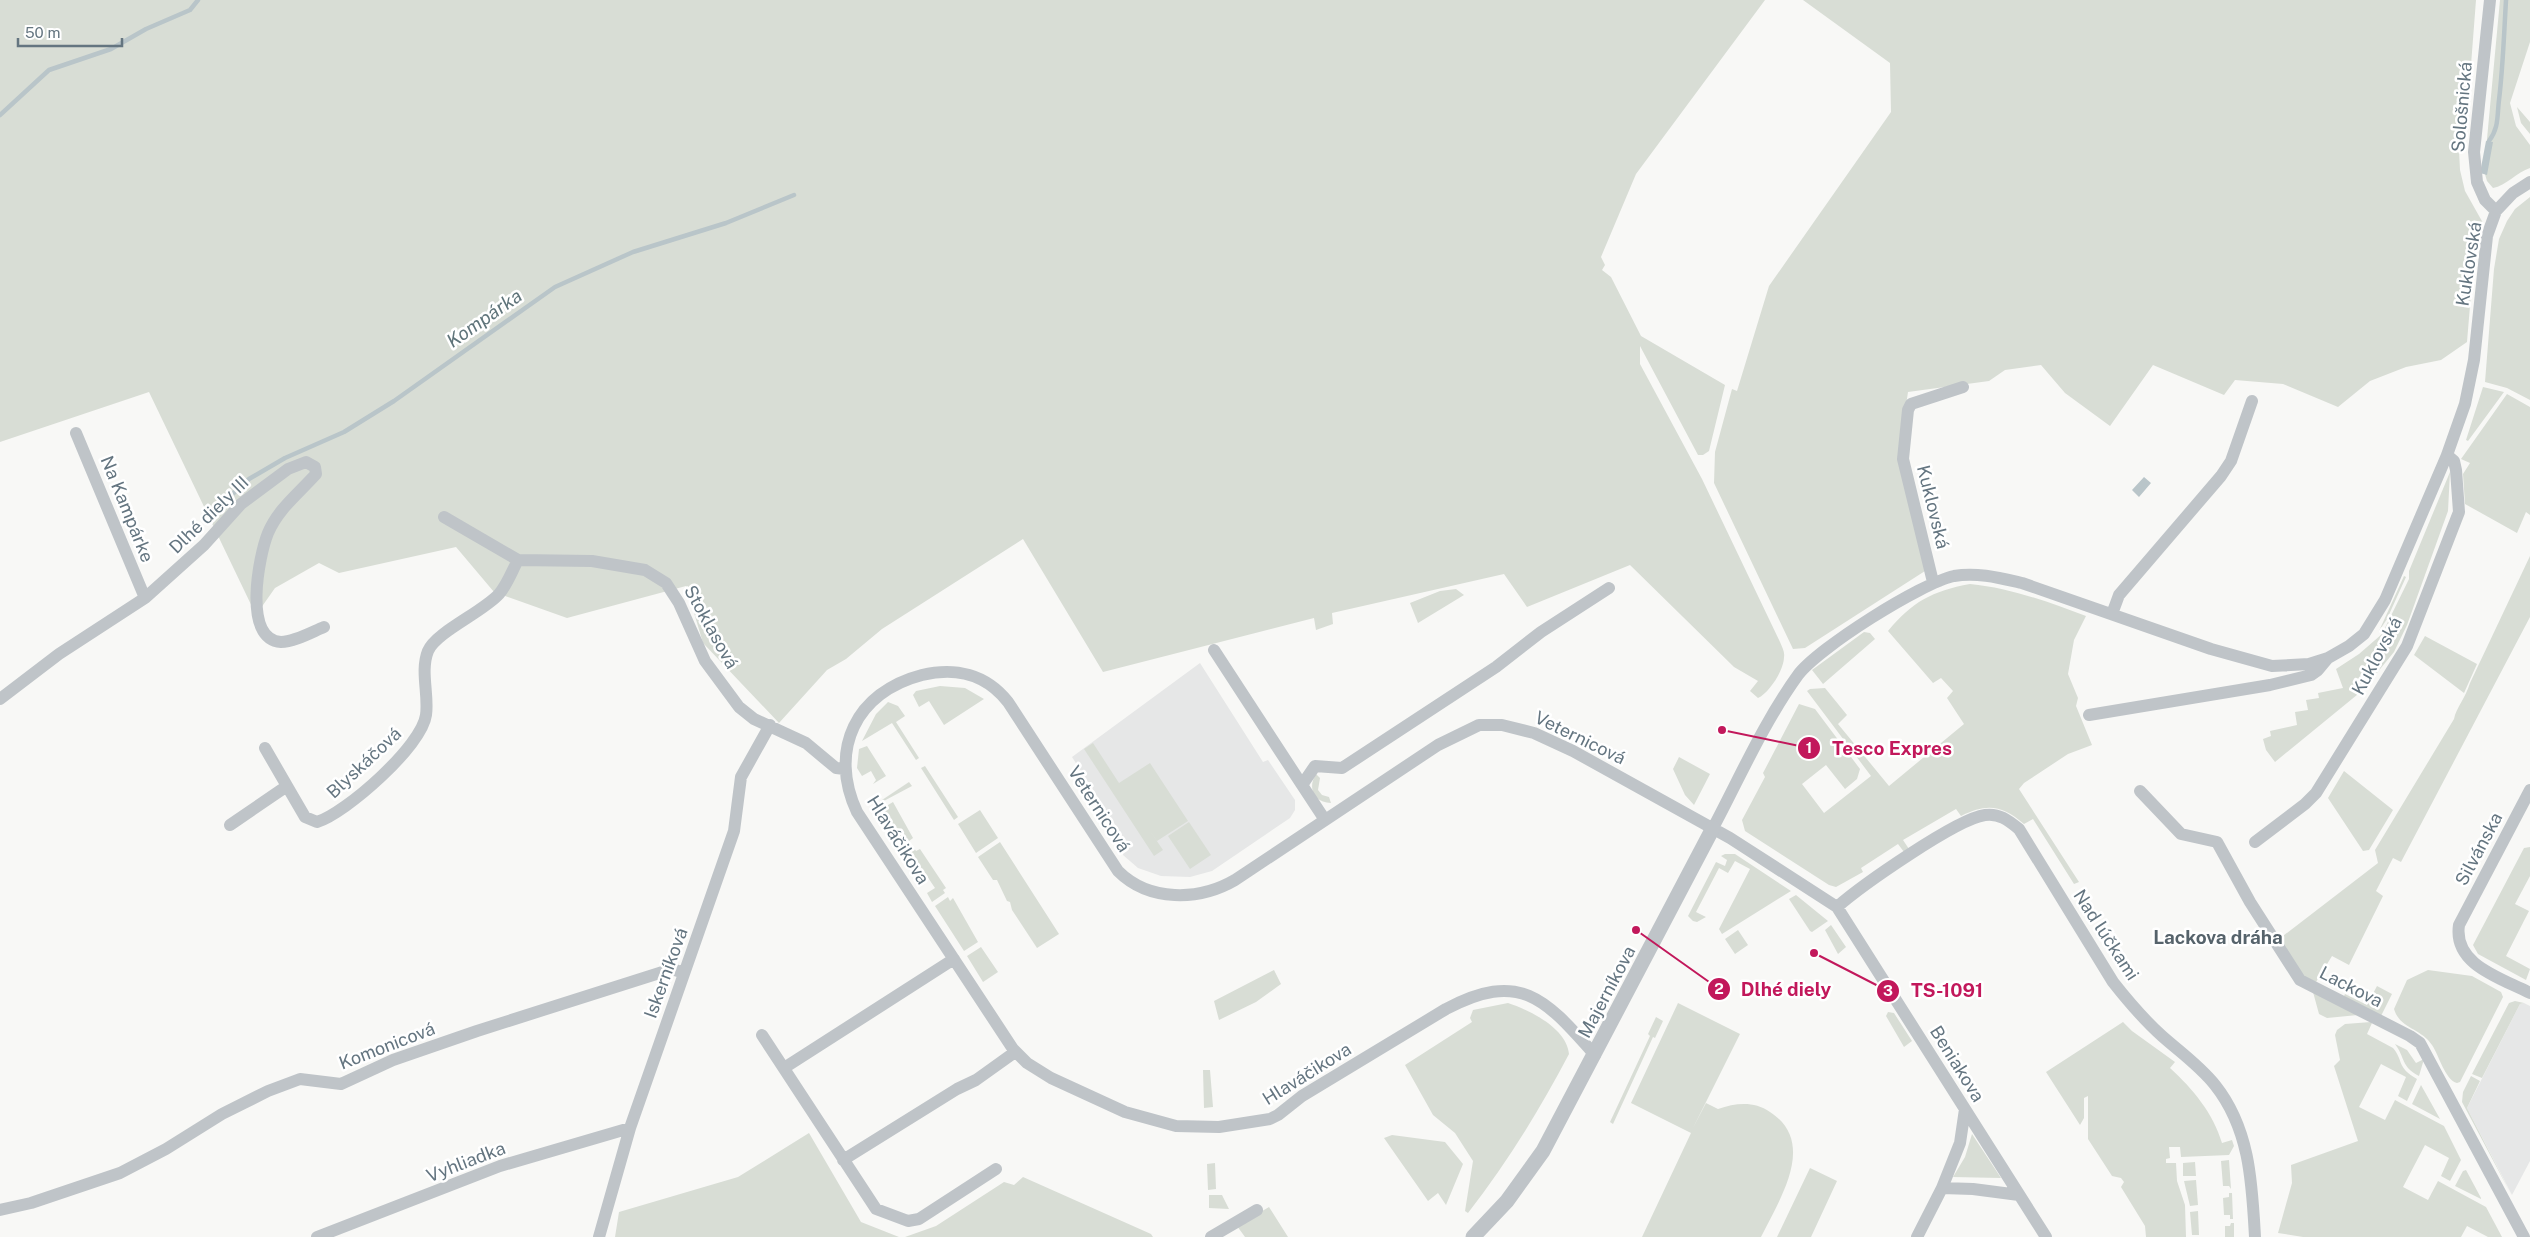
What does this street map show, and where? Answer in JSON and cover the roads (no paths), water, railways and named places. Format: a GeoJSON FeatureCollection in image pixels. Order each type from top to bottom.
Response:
{"type":"FeatureCollection","features":[{"type":"Feature","properties":{"kind":"street","name":"Sološnická"},"geometry":{"type":"LineString","coordinates":[[2490,0],[2474,152],[2477,182],[2484,200],[2496,211]]}},
{"type":"Feature","properties":{"kind":"street","name":"Kuklovská"},"geometry":{"type":"LineString","coordinates":[[1800,674],[1812,661],[1880,613],[1933,582],[1955,576],[1994,576],[2022,582],[2211,650],[2272,666],[2309,664],[2328,658],[2349,646],[2364,634],[2375,619],[2396,576],[2447,454],[2465,404],[2470,382],[2487,236],[2496,211],[2512,193],[2530,182]]}},
{"type":"Feature","properties":{"kind":"street","name":"Kuklovská"},"geometry":{"type":"LineString","coordinates":[[1933,582],[1903,459],[1908,410],[1911,404],[1963,387]]}},
{"type":"Feature","properties":{"kind":"street"},"geometry":{"type":"LineString","coordinates":[[2112,614],[2118,595],[2221,476],[2231,460],[2252,401]]}},
{"type":"Feature","properties":{"kind":"street","name":"Na Kampárke"},"geometry":{"type":"LineString","coordinates":[[76,433],[145,598]]}},
{"type":"Feature","properties":{"kind":"street","name":"Kuklovská"},"geometry":{"type":"LineString","coordinates":[[2255,842],[2305,804],[2316,793],[2407,646],[2459,512],[2454,460],[2447,454]]}},
{"type":"Feature","properties":{"kind":"street","name":"Dlhé diely III"},"geometry":{"type":"LineString","coordinates":[[0,699],[59,654],[145,598],[204,545],[241,504],[288,469],[306,462],[311,463],[315,467],[316,474],[294,495],[268,532],[259,562],[256,598],[262,629],[271,639],[282,642],[324,628]]}},
{"type":"Feature","properties":{"kind":"street","name":"Stoklasová"},"geometry":{"type":"LineString","coordinates":[[444,517],[518,560],[592,562],[645,570],[666,583],[679,603],[705,661],[739,707],[754,720],[770,725],[806,743],[836,768],[845,769]]}},
{"type":"Feature","properties":{"kind":"street","name":"Blyskáčová"},"geometry":{"type":"LineString","coordinates":[[265,748],[305,817],[317,822],[329,818],[361,794],[399,758],[423,728],[426,714],[425,672],[428,650],[439,638],[478,613],[499,593],[518,560]]}},
{"type":"Feature","properties":{"kind":"street"},"geometry":{"type":"LineString","coordinates":[[1302,785],[1316,766],[1342,768],[1496,667],[1541,632],[1609,588]]}},
{"type":"Feature","properties":{"kind":"street"},"geometry":{"type":"LineString","coordinates":[[1214,650],[1302,785],[1320,823]]}},
{"type":"Feature","properties":{"kind":"street","name":"Kuklovská"},"geometry":{"type":"LineString","coordinates":[[2089,715],[2270,685],[2311,675],[2328,658]]}},
{"type":"Feature","properties":{"kind":"street","name":"Veternicová"},"geometry":{"type":"LineString","coordinates":[[869,704],[890,687],[929,674],[954,671],[983,680],[1008,702],[1118,871],[1127,880],[1150,891],[1184,895],[1200,894],[1224,887],[1438,744],[1479,726],[1492,724],[1534,733],[1559,744],[1713,828]]}},
{"type":"Feature","properties":{"kind":"street","name":"Majerníkova"},"geometry":{"type":"LineString","coordinates":[[1473,1237],[1502,1206],[1534,1166],[1595,1055],[1761,737],[1800,674]]}},
{"type":"Feature","properties":{"kind":"street","name":"Hlaváčikova"},"geometry":{"type":"LineString","coordinates":[[869,704],[849,739],[846,750],[845,769],[857,812],[1015,1052],[1041,1072],[1112,1107],[1160,1123],[1199,1128],[1240,1124],[1278,1116],[1302,1096],[1446,1009],[1469,998],[1490,992],[1510,990],[1541,1001],[1565,1021],[1595,1055]]}},
{"type":"Feature","properties":{"kind":"street","name":"Iskerníková"},"geometry":{"type":"LineString","coordinates":[[599,1237],[630,1128],[708,910],[734,831],[741,777],[770,725]]}},
{"type":"Feature","properties":{"kind":"street"},"geometry":{"type":"LineString","coordinates":[[230,825],[287,786]]}},
{"type":"Feature","properties":{"kind":"street","name":"Silvánska"},"geometry":{"type":"LineString","coordinates":[[2530,790],[2460,925],[2459,941],[2466,957],[2475,964],[2530,993]]}},
{"type":"Feature","properties":{"kind":"street","name":"Lackova"},"geometry":{"type":"LineString","coordinates":[[2140,791],[2181,834],[2217,842],[2250,902],[2300,980],[2410,1036],[2420,1043],[2524,1237]]}},
{"type":"Feature","properties":{"kind":"street","name":"Nad lúčkami"},"geometry":{"type":"LineString","coordinates":[[1836,906],[1954,828],[1984,815],[1996,815],[2008,819],[2019,829],[2113,982],[2128,1001],[2161,1035],[2204,1074],[2229,1106],[2248,1157],[2255,1237]]}},
{"type":"Feature","properties":{"kind":"street","name":"Beniakova"},"geometry":{"type":"LineString","coordinates":[[1713,828],[1836,906],[2046,1237]]}},
{"type":"Feature","properties":{"kind":"street"},"geometry":{"type":"LineString","coordinates":[[784,1068],[954,959]]}},
{"type":"Feature","properties":{"kind":"street","name":"Komonicová"},"geometry":{"type":"LineString","coordinates":[[0,1210],[31,1203],[120,1173],[166,1149],[222,1114],[268,1091],[300,1079],[341,1084],[393,1060],[554,1006],[672,969],[684,973]]}},
{"type":"Feature","properties":{"kind":"street"},"geometry":{"type":"LineString","coordinates":[[762,1035],[876,1209],[908,1221],[919,1219],[996,1169]]}},
{"type":"Feature","properties":{"kind":"street"},"geometry":{"type":"LineString","coordinates":[[843,1160],[957,1089],[976,1080],[1015,1052]]}},
{"type":"Feature","properties":{"kind":"street"},"geometry":{"type":"LineString","coordinates":[[1917,1237],[1942,1188],[1960,1143],[1965,1109]]}},
{"type":"Feature","properties":{"kind":"street","name":"Vyhliadka"},"geometry":{"type":"LineString","coordinates":[[317,1237],[500,1166],[630,1128]]}},
{"type":"Feature","properties":{"kind":"street"},"geometry":{"type":"LineString","coordinates":[[1942,1188],[1973,1188],[2019,1195]]}},
{"type":"Feature","properties":{"kind":"street"},"geometry":{"type":"LineString","coordinates":[[1211,1237],[1257,1210]]}},
{"type":"Feature","properties":{"kind":"waterway"},"geometry":{"type":"LineString","coordinates":[[0,115],[49,70],[111,49],[146,29],[190,10],[198,0]]}},
{"type":"Feature","properties":{"kind":"waterway"},"geometry":{"type":"LineString","coordinates":[[2489,141],[2497,122],[2506,0]]}},
{"type":"Feature","properties":{"kind":"waterway","name":"Kompárka"},"geometry":{"type":"LineString","coordinates":[[215,510],[249,479],[285,458],[344,432],[394,401],[555,287],[633,252],[726,223],[794,195]]}},
{"type":"Feature","properties":{"kind":"place","name":"Tesco Expres"},"geometry":{"type":"Point","coordinates":[1722,730]}},
{"type":"Feature","properties":{"kind":"place","name":"Dlhé diely"},"geometry":{"type":"Point","coordinates":[1636,930]}},
{"type":"Feature","properties":{"kind":"place","name":"TS-1091"},"geometry":{"type":"Point","coordinates":[1814,953]}},
{"type":"Feature","properties":{"kind":"district","name":"Lackova dráha"},"geometry":{"type":"Point","coordinates":[2218,937]}}]}
